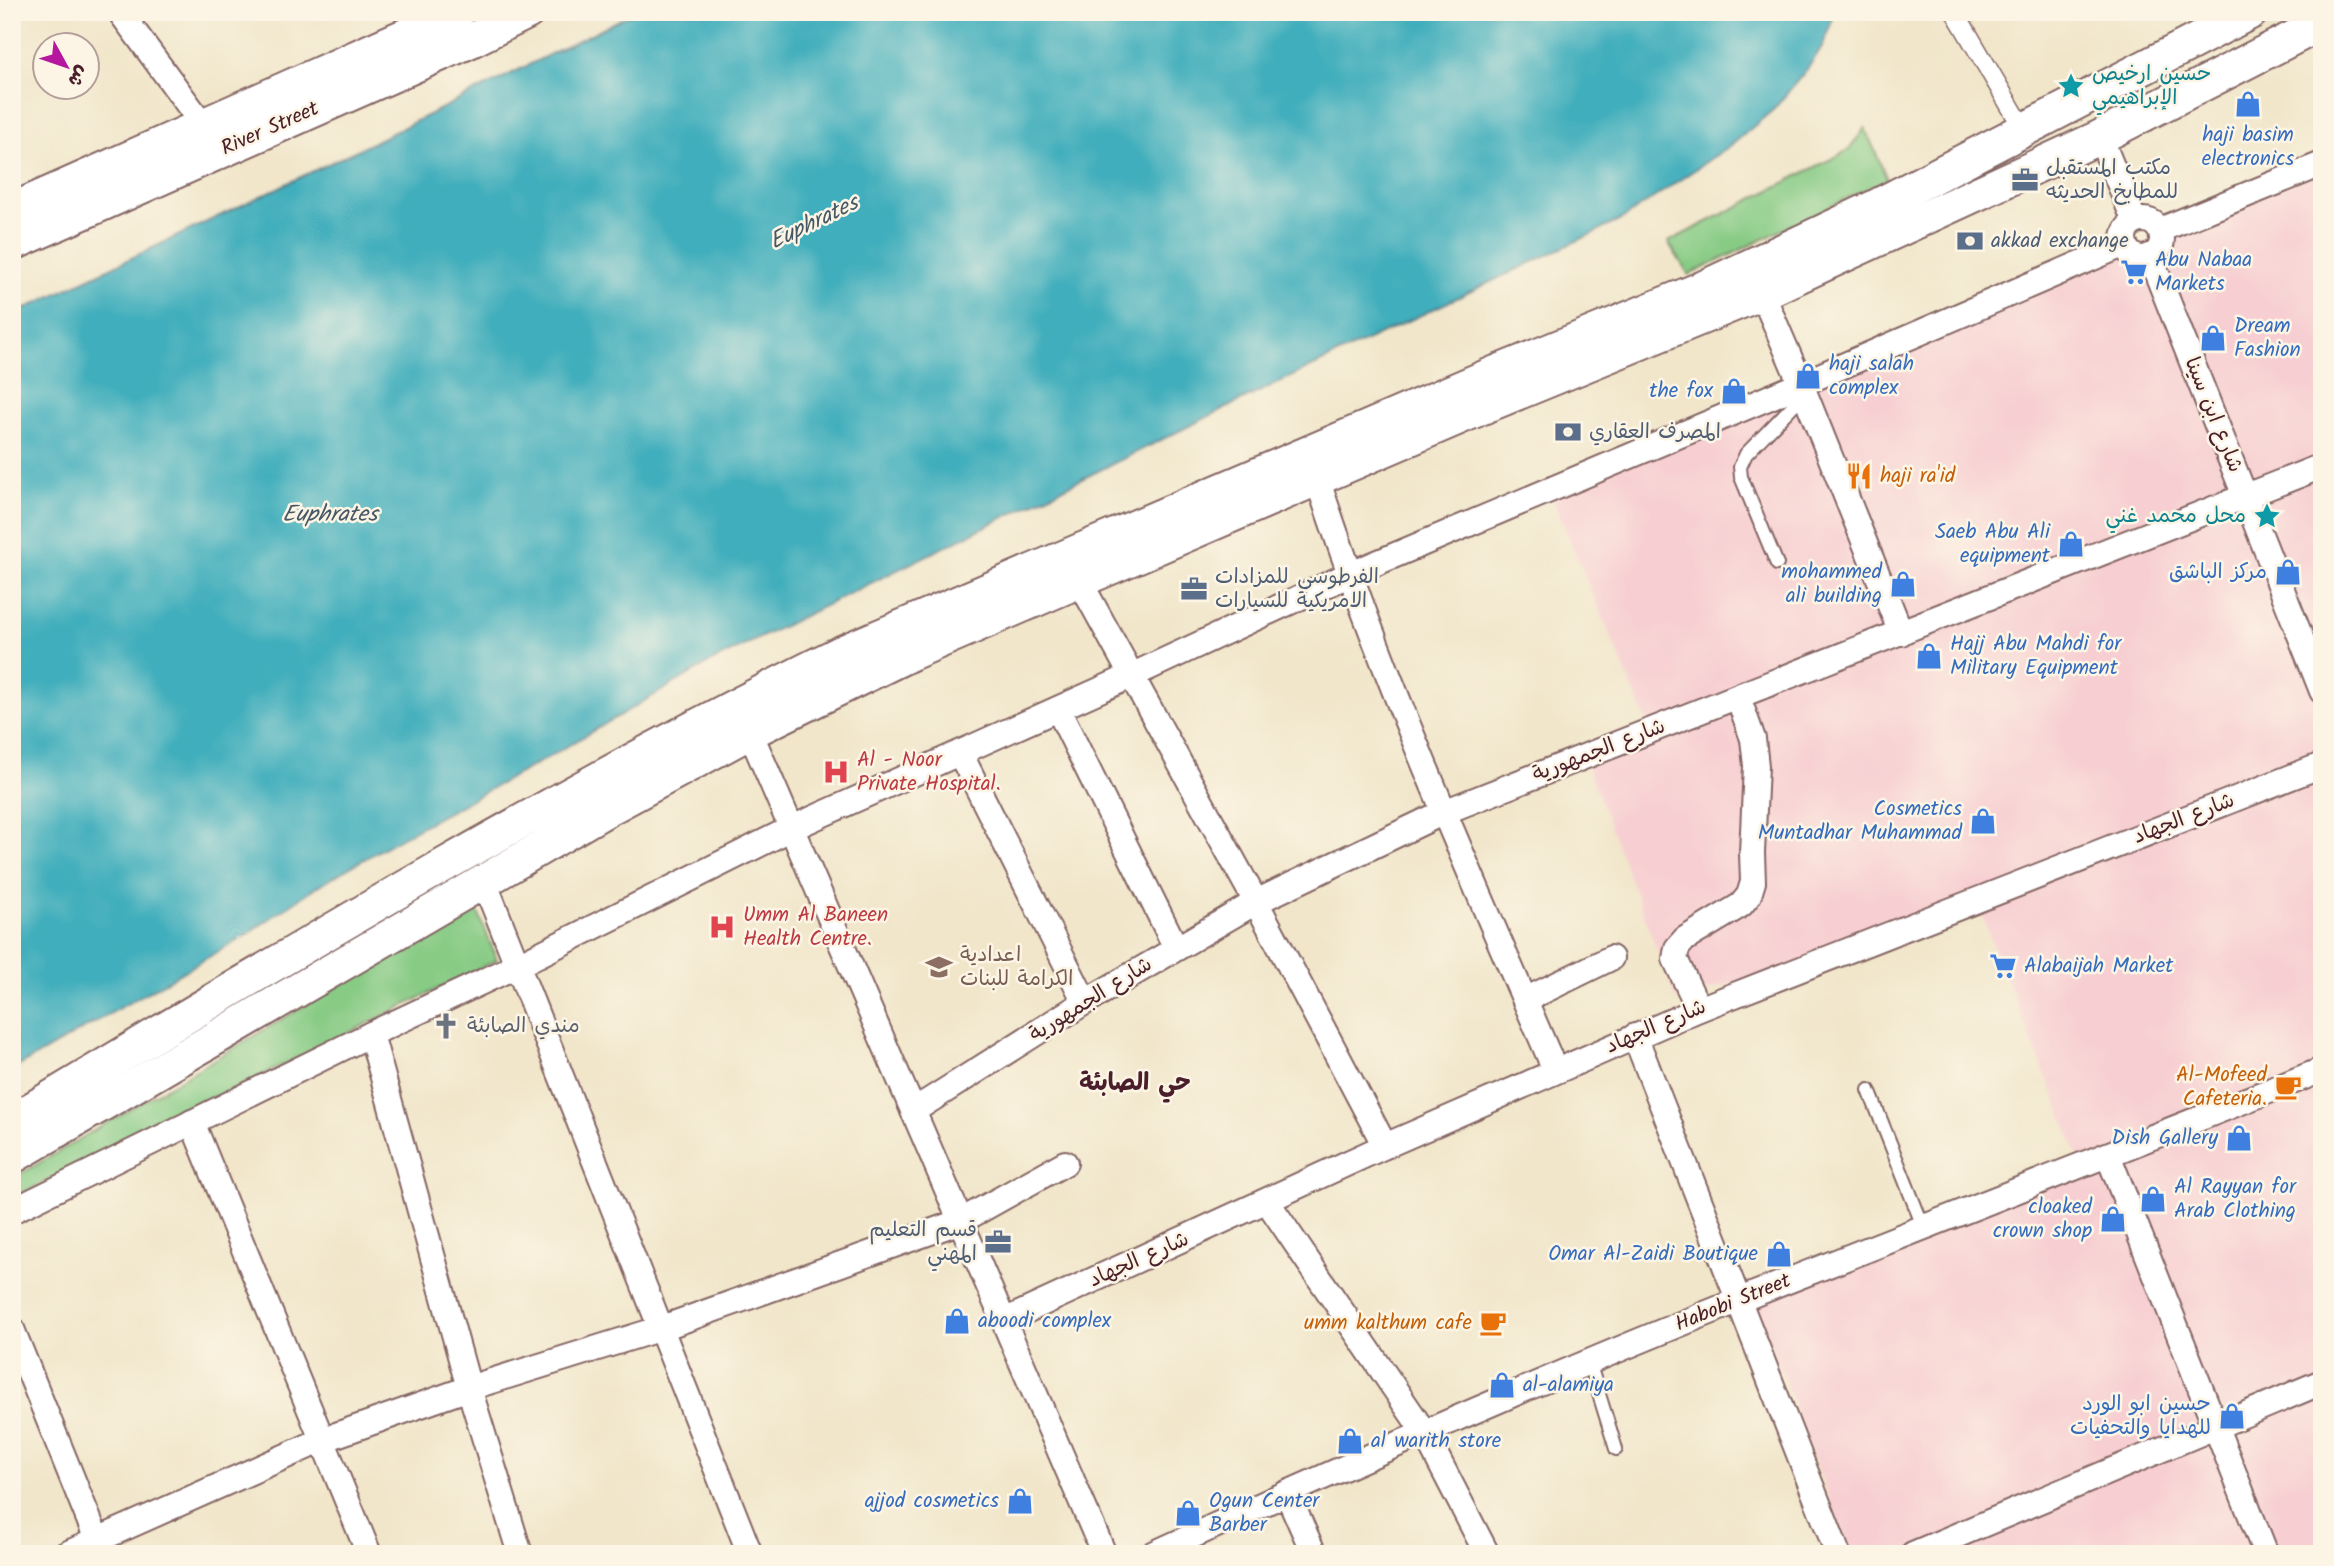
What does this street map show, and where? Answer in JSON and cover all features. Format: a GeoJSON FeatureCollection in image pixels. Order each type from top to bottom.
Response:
{"type":"FeatureCollection","features":[{"type":"Feature","properties":{"kind":"main road","name":"River Street"},"geometry":{"type":"LineString","coordinates":[[12,210],[458,12]]}},
{"type":"Feature","properties":{"kind":"main road","name":"River Street"},"geometry":{"type":"LineString","coordinates":[[12,244],[470,41],[528,12]]}},
{"type":"Feature","properties":{"kind":"main road"},"geometry":{"type":"LineString","coordinates":[[12,1157],[604,811],[750,732],[912,653],[1079,580],[1201,513],[1495,373],[1705,287],[1875,207],[2240,18],[2245,64]]}},
{"type":"Feature","properties":{"kind":"main road"},"geometry":{"type":"LineString","coordinates":[[12,1121],[470,851],[703,722],[838,654],[1201,513],[1317,478],[1762,293],[2100,137],[2322,23]]}},
{"type":"Feature","properties":{"kind":"street"},"geometry":{"type":"LineString","coordinates":[[120,12],[203,125]]}},
{"type":"Feature","properties":{"kind":"street"},"geometry":{"type":"LineString","coordinates":[[1955,12],[2024,130]]}},
{"type":"Feature","properties":{"kind":"street"},"geometry":{"type":"LineString","coordinates":[[12,1210],[518,965],[792,828],[1348,575],[1803,388],[2130,233],[2152,222],[2160,230],[2161,236],[2159,248],[2150,256],[2138,257],[2127,250],[2130,233],[2100,137]]}},
{"type":"Feature","properties":{"kind":"street"},"geometry":{"type":"LineString","coordinates":[[2160,230],[2322,164]]}},
{"type":"Feature","properties":{"kind":"street","name":"شارع ابن سينا"},"geometry":{"type":"LineString","coordinates":[[2150,256],[2322,691]]}},
{"type":"Feature","properties":{"kind":"street"},"geometry":{"type":"LineString","coordinates":[[1762,293],[1803,388],[1900,633]]}},
{"type":"Feature","properties":{"kind":"street","name":"شارع الجمهورية"},"geometry":{"type":"LineString","coordinates":[[913,1111],[1085,1002],[1255,902],[1444,812],[2322,466]]}},
{"type":"Feature","properties":{"kind":"street"},"geometry":{"type":"LineString","coordinates":[[1317,478],[1348,575],[1444,812],[1555,1070]]}},
{"type":"Feature","properties":{"kind":"street"},"geometry":{"type":"LineString","coordinates":[[1079,580],[1385,1146]]}},
{"type":"Feature","properties":{"kind":"street"},"geometry":{"type":"LineString","coordinates":[[1699,1009],[1675,958],[1677,948],[1685,939],[1741,905],[1749,895],[1753,882],[1756,766],[1753,739],[1738,697]]}},
{"type":"Feature","properties":{"kind":"street"},"geometry":{"type":"LineString","coordinates":[[1058,709],[1176,948]]}},
{"type":"Feature","properties":{"kind":"street"},"geometry":{"type":"LineString","coordinates":[[750,732],[1104,1554]]}},
{"type":"Feature","properties":{"kind":"street"},"geometry":{"type":"LineString","coordinates":[[960,753],[1085,1002]]}},
{"type":"Feature","properties":{"kind":"street","name":"شارع الجهاد"},"geometry":{"type":"LineString","coordinates":[[1004,1321],[1385,1146],[1699,1009],[2322,765]]}},
{"type":"Feature","properties":{"kind":"street"},"geometry":{"type":"LineString","coordinates":[[484,881],[750,1554]]}},
{"type":"Feature","properties":{"kind":"street"},"geometry":{"type":"LineString","coordinates":[[1525,1000],[1611,958]]}},
{"type":"Feature","properties":{"kind":"street"},"geometry":{"type":"LineString","coordinates":[[371,1034],[469,1388],[520,1554]]}},
{"type":"Feature","properties":{"kind":"street"},"geometry":{"type":"LineString","coordinates":[[1635,1036],[1838,1554]]}},
{"type":"Feature","properties":{"kind":"street","name":"Habobi Street"},"geometry":{"type":"LineString","coordinates":[[1153,1554],[1424,1432],[1740,1299],[2322,1070]]}},
{"type":"Feature","properties":{"kind":"street"},"geometry":{"type":"LineString","coordinates":[[191,1122],[369,1554]]}},
{"type":"Feature","properties":{"kind":"street"},"geometry":{"type":"LineString","coordinates":[[2108,1156],[2266,1554]]}},
{"type":"Feature","properties":{"kind":"street"},"geometry":{"type":"LineString","coordinates":[[66,1554],[100,1547],[322,1440],[469,1388],[662,1328],[961,1222],[1065,1163]]}},
{"type":"Feature","properties":{"kind":"street"},"geometry":{"type":"LineString","coordinates":[[1267,1201],[1424,1432],[1486,1554]]}},
{"type":"Feature","properties":{"kind":"street"},"geometry":{"type":"LineString","coordinates":[[12,1329],[100,1547]]}},
{"type":"Feature","properties":{"kind":"street"},"geometry":{"type":"LineString","coordinates":[[1913,1554],[2322,1382]]}},
{"type":"Feature","properties":{"kind":"street"},"geometry":{"type":"LineString","coordinates":[[1286,1493],[1314,1554]]}},
{"type":"Feature","properties":{"kind":"lane"},"geometry":{"type":"LineString","coordinates":[[1777,565],[1746,491],[1740,467],[1746,454],[1803,388]]}},
{"type":"Feature","properties":{"kind":"lane"},"geometry":{"type":"LineString","coordinates":[[1869,1090],[1923,1226]]}},
{"type":"Feature","properties":{"kind":"lane"},"geometry":{"type":"LineString","coordinates":[[1589,1362],[1616,1449]]}},
{"type":"Feature","properties":{"kind":"shaded area"},"geometry":{"type":"Polygon","coordinates":[[[2322,172],[2322,1554],[1850,1554],[1751,1291],[2084,1170],[1979,910],[1676,1000],[1582,752],[1648,725],[1545,481],[2322,172]]]}},
{"type":"Feature","properties":{"kind":"green space"},"geometry":{"type":"Polygon","coordinates":[[[1865,128],[1887,179],[1689,275],[1668,242],[1849,150],[1865,128]]]}},
{"type":"Feature","properties":{"kind":"green space"},"geometry":{"type":"Polygon","coordinates":[[[475,905],[497,960],[12,1198],[12,1179],[475,905]]]}},
{"type":"Feature","properties":{"kind":"water","name":"Euphrates"},"geometry":{"type":"Polygon","coordinates":[[[635,12],[1835,12],[1823,45],[1774,109],[1734,143],[1621,220],[1244,399],[711,662],[542,761],[318,886],[240,939],[12,1070],[12,315],[374,142],[635,12]]]}},
{"type":"Feature","properties":{"kind":"place","name":"حسين ارخيص الإبراهيمي"},"geometry":{"type":"Point","coordinates":[2071,86]}},
{"type":"Feature","properties":{"kind":"place","name":"haji basim electronics"},"geometry":{"type":"Point","coordinates":[2248,104]}},
{"type":"Feature","properties":{"kind":"place","name":"مكتب المستقبل للمطابخ الحديثه"},"geometry":{"type":"Point","coordinates":[2025,180]}},
{"type":"Feature","properties":{"kind":"place","name":"akkad exchange"},"geometry":{"type":"Point","coordinates":[1970,241]}},
{"type":"Feature","properties":{"kind":"place","name":"Abu Nabaa Markets"},"geometry":{"type":"Point","coordinates":[2134,272]}},
{"type":"Feature","properties":{"kind":"place","name":"Dream Fashion"},"geometry":{"type":"Point","coordinates":[2213,338]}},
{"type":"Feature","properties":{"kind":"place","name":"haji salah complex"},"geometry":{"type":"Point","coordinates":[1808,376]}},
{"type":"Feature","properties":{"kind":"place","name":"the fox"},"geometry":{"type":"Point","coordinates":[1734,391]}},
{"type":"Feature","properties":{"kind":"place","name":"المصرف العقاري"},"geometry":{"type":"Point","coordinates":[1568,432]}},
{"type":"Feature","properties":{"kind":"place","name":"haji ra'id"},"geometry":{"type":"Point","coordinates":[1859,476]}},
{"type":"Feature","properties":{"kind":"place","name":"محل محمد غني"},"geometry":{"type":"Point","coordinates":[2267,516]}},
{"type":"Feature","properties":{"kind":"place","name":"Saeb Abu Ali equipment"},"geometry":{"type":"Point","coordinates":[2071,544]}},
{"type":"Feature","properties":{"kind":"place","name":"مركز الباشق"},"geometry":{"type":"Point","coordinates":[2288,572]}},
{"type":"Feature","properties":{"kind":"place","name":"mohammed ali building"},"geometry":{"type":"Point","coordinates":[1903,584]}},
{"type":"Feature","properties":{"kind":"place","name":"الفرطوسي للمزادات الامريكية للسيارات"},"geometry":{"type":"Point","coordinates":[1194,589]}},
{"type":"Feature","properties":{"kind":"place","name":"Hajj Abu Mahdi for Military Equipment"},"geometry":{"type":"Point","coordinates":[1929,656]}},
{"type":"Feature","properties":{"kind":"place","name":"Al - Noor Private Hospital."},"geometry":{"type":"Point","coordinates":[836,772]}},
{"type":"Feature","properties":{"kind":"place","name":"Cosmetics Muntadhar Muhammad"},"geometry":{"type":"Point","coordinates":[1983,821]}},
{"type":"Feature","properties":{"kind":"place","name":"Umm Al Baneen Health Centre."},"geometry":{"type":"Point","coordinates":[722,927]}},
{"type":"Feature","properties":{"kind":"place","name":"Alabaijah Market"},"geometry":{"type":"Point","coordinates":[2003,966]}},
{"type":"Feature","properties":{"kind":"place","name":"اعدادية الكرامة للبنات"},"geometry":{"type":"Point","coordinates":[939,967]}},
{"type":"Feature","properties":{"kind":"place","name":"مندي الصابئة"},"geometry":{"type":"Point","coordinates":[446,1026]}},
{"type":"Feature","properties":{"kind":"place","name":"Al-Mofeed Cafeteria."},"geometry":{"type":"Point","coordinates":[2288,1087]}},
{"type":"Feature","properties":{"kind":"place","name":"Dish Gallery"},"geometry":{"type":"Point","coordinates":[2239,1138]}},
{"type":"Feature","properties":{"kind":"place","name":"Al Rayyan for Arab Clothing"},"geometry":{"type":"Point","coordinates":[2153,1199]}},
{"type":"Feature","properties":{"kind":"place","name":"cloaked crown shop"},"geometry":{"type":"Point","coordinates":[2113,1219]}},
{"type":"Feature","properties":{"kind":"place","name":"قسم التعليم المهني"},"geometry":{"type":"Point","coordinates":[998,1242]}},
{"type":"Feature","properties":{"kind":"place","name":"Omar Al-Zaidi Boutique"},"geometry":{"type":"Point","coordinates":[1779,1254]}},
{"type":"Feature","properties":{"kind":"place","name":"aboodi complex"},"geometry":{"type":"Point","coordinates":[957,1321]}},
{"type":"Feature","properties":{"kind":"place","name":"umm kalthum cafe"},"geometry":{"type":"Point","coordinates":[1493,1323]}},
{"type":"Feature","properties":{"kind":"place","name":"al-alamiya"},"geometry":{"type":"Point","coordinates":[1502,1385]}},
{"type":"Feature","properties":{"kind":"place","name":"حسين ابو الورد للهدايا والتحفيات"},"geometry":{"type":"Point","coordinates":[2232,1416]}},
{"type":"Feature","properties":{"kind":"place","name":"al warith store"},"geometry":{"type":"Point","coordinates":[1350,1441]}},
{"type":"Feature","properties":{"kind":"place","name":"ajjod cosmetics"},"geometry":{"type":"Point","coordinates":[1020,1501]}},
{"type":"Feature","properties":{"kind":"place","name":"Ogun Center Barber"},"geometry":{"type":"Point","coordinates":[1188,1513]}},
{"type":"Feature","properties":{"kind":"district","name":"حي الصابئة"},"geometry":{"type":"Point","coordinates":[1135,1083]}}]}
